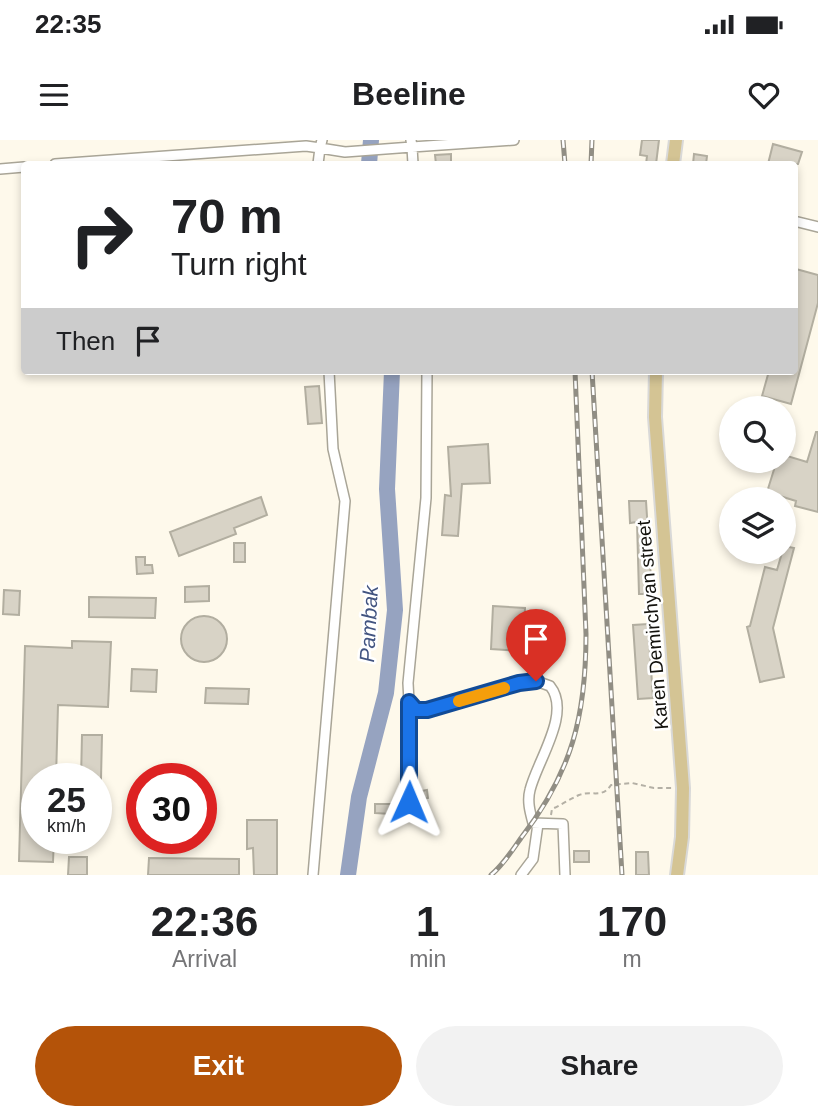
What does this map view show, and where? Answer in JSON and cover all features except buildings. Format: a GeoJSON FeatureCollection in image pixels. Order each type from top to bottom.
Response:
{"type":"FeatureCollection","features":[{"type":"Feature","properties":{"kind":"main road"},"geometry":{"type":"LineString","coordinates":[[673,161],[676,140]]}},
{"type":"Feature","properties":{"kind":"main road","name":"Karen Demirchyan street"},"geometry":{"type":"LineString","coordinates":[[656,375],[655,417],[683,788],[682,837],[677,875]]}},
{"type":"Feature","properties":{"kind":"street"},"geometry":{"type":"LineString","coordinates":[[97,161],[321,144],[345,152],[397,148],[411,144],[514,140]]}},
{"type":"Feature","properties":{"kind":"street"},"geometry":{"type":"LineString","coordinates":[[0,169],[21,167]]}},
{"type":"Feature","properties":{"kind":"street"},"geometry":{"type":"LineString","coordinates":[[798,222],[818,226]]}},
{"type":"Feature","properties":{"kind":"street"},"geometry":{"type":"LineString","coordinates":[[313,875],[345,501],[333,449],[330,375]]}},
{"type":"Feature","properties":{"kind":"street"},"geometry":{"type":"LineString","coordinates":[[409,802],[408,683],[426,498],[427,375]]}},
{"type":"Feature","properties":{"kind":"street"},"geometry":{"type":"LineString","coordinates":[[409,702],[416,710],[427,710],[528,681],[550,686],[556,699],[558,715],[529,797],[533,823],[564,824],[565,875]]}},
{"type":"Feature","properties":{"kind":"street"},"geometry":{"type":"LineString","coordinates":[[520,875],[533,859],[538,824]]}},
{"type":"Feature","properties":{"kind":"path"},"geometry":{"type":"LineString","coordinates":[[550,823],[552,809],[579,795],[606,792],[611,785],[632,783],[654,788],[683,788]]}},
{"type":"Feature","properties":{"kind":"waterway","name":"Pambak"},"geometry":{"type":"LineString","coordinates":[[369,161],[371,140]]}},
{"type":"Feature","properties":{"kind":"waterway","name":"Pambak"},"geometry":{"type":"LineString","coordinates":[[348,875],[359,797],[386,693],[395,610],[387,489],[392,375]]}},
{"type":"Feature","properties":{"kind":"railway"},"geometry":{"type":"LineString","coordinates":[[563,140],[565,161]]}},
{"type":"Feature","properties":{"kind":"railway"},"geometry":{"type":"LineString","coordinates":[[591,161],[592,140]]}},
{"type":"Feature","properties":{"kind":"railway"},"geometry":{"type":"LineString","coordinates":[[491,875],[511,853],[553,790],[573,742],[579,717],[586,634],[575,375]]}},
{"type":"Feature","properties":{"kind":"railway"},"geometry":{"type":"LineString","coordinates":[[592,375],[622,875]]}},
{"type":"Feature","properties":{"kind":"slow traffic"},"geometry":{"type":"LineString","coordinates":[[459,701],[504,688]]}},
{"type":"Feature","properties":{"kind":"route"},"geometry":{"type":"LineString","coordinates":[[409,802],[409,702],[416,710],[421,711],[519,683],[536,681]]}}]}
